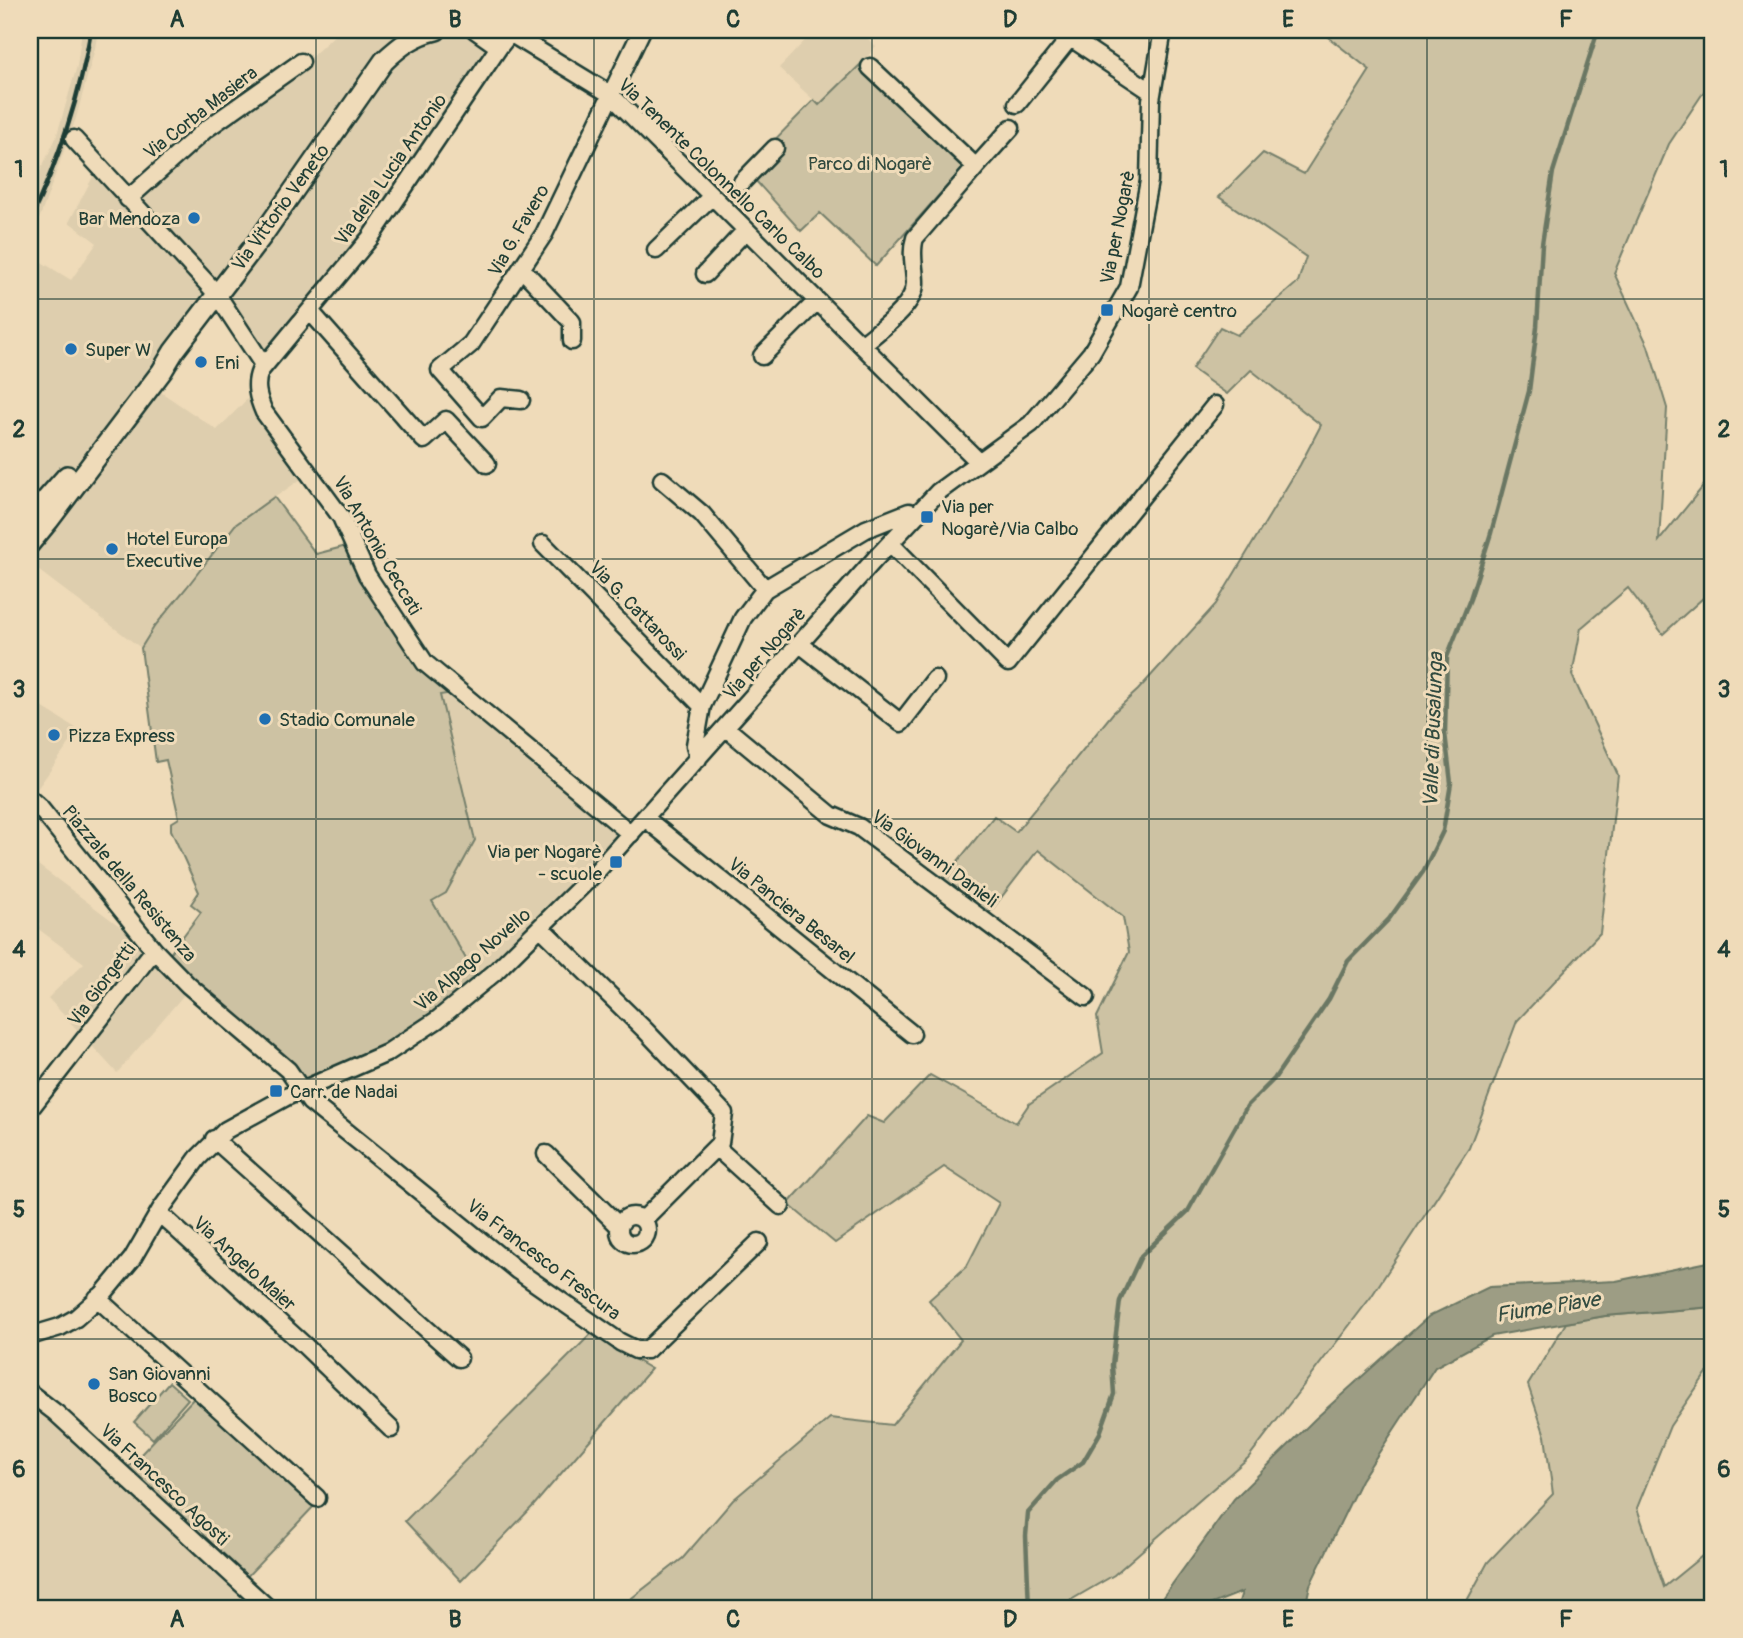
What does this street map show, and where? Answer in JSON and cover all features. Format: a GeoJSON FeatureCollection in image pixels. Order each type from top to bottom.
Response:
{"type":"FeatureCollection","features":[{"type":"Feature","properties":{"kind":"main road","name":"Via Vittorio Veneto"},"geometry":{"type":"LineString","coordinates":[[384,61],[396,30]]}},
{"type":"Feature","properties":{"kind":"main road","name":"Via Vittorio Veneto"},"geometry":{"type":"LineString","coordinates":[[30,542],[162,371],[216,293],[262,236],[384,61],[402,44],[426,30]]}},
{"type":"Feature","properties":{"kind":"main road","name":"Via Vittorio Veneto"},"geometry":{"type":"LineString","coordinates":[[30,518],[68,475],[155,365],[174,351]]}},
{"type":"Feature","properties":{"kind":"street"},"geometry":{"type":"LineString","coordinates":[[475,30],[499,47]]}},
{"type":"Feature","properties":{"kind":"street","name":"Via G. Favero"},"geometry":{"type":"LineString","coordinates":[[521,400],[501,398],[482,418],[440,370],[471,344],[544,234],[642,30]]}},
{"type":"Feature","properties":{"kind":"street","name":"Via per Nogarè"},"geometry":{"type":"LineString","coordinates":[[597,871],[938,492],[1031,424],[1091,353],[1126,293],[1149,181],[1152,92],[1163,30]]}},
{"type":"Feature","properties":{"kind":"street"},"geometry":{"type":"LineString","coordinates":[[1017,104],[1064,34],[1152,92]]}},
{"type":"Feature","properties":{"kind":"street","name":"Via Tenente Colonnello Carlo Calbo"},"geometry":{"type":"LineString","coordinates":[[499,47],[507,37],[513,35],[610,94],[979,462]]}},
{"type":"Feature","properties":{"kind":"street","name":"Via della Lucia Antonio"},"geometry":{"type":"LineString","coordinates":[[264,366],[370,238],[499,47]]}},
{"type":"Feature","properties":{"kind":"street","name":"Via Corba Masiera"},"geometry":{"type":"LineString","coordinates":[[128,199],[205,130],[301,62]]}},
{"type":"Feature","properties":{"kind":"street"},"geometry":{"type":"LineString","coordinates":[[870,66],[976,167]]}},
{"type":"Feature","properties":{"kind":"street"},"geometry":{"type":"LineString","coordinates":[[862,345],[912,297],[915,285],[912,249],[915,238],[1011,128]]}},
{"type":"Feature","properties":{"kind":"street"},"geometry":{"type":"LineString","coordinates":[[74,139],[216,293],[264,366]]}},
{"type":"Feature","properties":{"kind":"street","name":"Via Tenente Colonnello Carlo Calbo"},"geometry":{"type":"LineString","coordinates":[[742,182],[775,148]]}},
{"type":"Feature","properties":{"kind":"street"},"geometry":{"type":"LineString","coordinates":[[656,250],[712,196]]}},
{"type":"Feature","properties":{"kind":"street"},"geometry":{"type":"LineString","coordinates":[[705,274],[746,230]]}},
{"type":"Feature","properties":{"kind":"street"},"geometry":{"type":"LineString","coordinates":[[522,269],[572,322],[572,341]]}},
{"type":"Feature","properties":{"kind":"street"},"geometry":{"type":"LineString","coordinates":[[762,356],[817,301]]}},
{"type":"Feature","properties":{"kind":"street"},"geometry":{"type":"LineString","coordinates":[[310,311],[424,440],[446,420],[487,464]]}},
{"type":"Feature","properties":{"kind":"street","name":"Via Antonio Ceccati"},"geometry":{"type":"LineString","coordinates":[[264,366],[257,382],[258,396],[264,412],[341,517],[368,575],[425,663],[631,834]]}},
{"type":"Feature","properties":{"kind":"street"},"geometry":{"type":"LineString","coordinates":[[890,543],[1008,663],[1215,405]]}},
{"type":"Feature","properties":{"kind":"street"},"geometry":{"type":"LineString","coordinates":[[662,480],[702,514],[765,589]]}},
{"type":"Feature","properties":{"kind":"street","name":"Via per Nogarè"},"geometry":{"type":"LineString","coordinates":[[698,759],[695,745],[702,706],[743,618],[765,589],[866,528],[909,512],[918,514]]}},
{"type":"Feature","properties":{"kind":"street","name":"Via G. Cattarossi"},"geometry":{"type":"LineString","coordinates":[[543,544],[702,706]]}},
{"type":"Feature","properties":{"kind":"street"},"geometry":{"type":"LineString","coordinates":[[800,644],[901,723],[934,678]]}},
{"type":"Feature","properties":{"kind":"street","name":"Via Giovanni Danieli"},"geometry":{"type":"LineString","coordinates":[[726,728],[831,815],[859,827],[1086,996]]}},
{"type":"Feature","properties":{"kind":"street","name":"Piazzale della Resistenza"},"geometry":{"type":"LineString","coordinates":[[35,804],[154,950],[188,985],[288,1070],[301,1091]]}},
{"type":"Feature","properties":{"kind":"street","name":"Via Panciera Besarel"},"geometry":{"type":"LineString","coordinates":[[645,818],[912,1034]]}},
{"type":"Feature","properties":{"kind":"street","name":"Via Alpago Novello"},"geometry":{"type":"LineString","coordinates":[[30,1336],[60,1327],[76,1318],[97,1298],[132,1259],[159,1213],[214,1139],[236,1122],[387,1053],[412,1038],[469,995],[597,871]]}},
{"type":"Feature","properties":{"kind":"street"},"geometry":{"type":"LineString","coordinates":[[541,928],[645,1030],[724,1113],[720,1143],[643,1220]]}},
{"type":"Feature","properties":{"kind":"street","name":"Via Giorgetti"},"geometry":{"type":"LineString","coordinates":[[30,1110],[154,950]]}},
{"type":"Feature","properties":{"kind":"street","name":"Via Francesco Frescura"},"geometry":{"type":"LineString","coordinates":[[301,1091],[310,1102],[518,1271],[620,1342],[636,1350],[647,1350],[759,1242]]}},
{"type":"Feature","properties":{"kind":"street"},"geometry":{"type":"LineString","coordinates":[[214,1139],[459,1359]]}},
{"type":"Feature","properties":{"kind":"street"},"geometry":{"type":"LineString","coordinates":[[716,1147],[781,1206]]}},
{"type":"Feature","properties":{"kind":"street"},"geometry":{"type":"LineString","coordinates":[[547,1154],[619,1226]]}},
{"type":"Feature","properties":{"kind":"street","name":"Via Angelo Maier"},"geometry":{"type":"LineString","coordinates":[[159,1213],[303,1344],[391,1429]]}},
{"type":"Feature","properties":{"kind":"street"},"geometry":{"type":"LineString","coordinates":[[629,1216],[637,1216],[643,1220],[647,1226],[647,1234],[643,1240],[629,1244],[622,1240],[619,1226],[623,1220],[629,1216]]}},
{"type":"Feature","properties":{"kind":"street"},"geometry":{"type":"LineString","coordinates":[[97,1298],[317,1498]]}},
{"type":"Feature","properties":{"kind":"street","name":"Via Francesco Agosti"},"geometry":{"type":"LineString","coordinates":[[30,1394],[57,1413],[268,1608]]}},
{"type":"Feature","properties":{"kind":"shaded area"},"geometry":{"type":"Polygon","coordinates":[[[82,30],[98,30],[95,48],[76,118],[30,244],[30,192],[56,138],[77,66],[82,30]]]}},
{"type":"Feature","properties":{"kind":"shaded area"},"geometry":{"type":"Polygon","coordinates":[[[340,30],[508,30],[367,238],[264,370],[216,299],[149,384],[217,430],[259,387],[265,410],[310,473],[235,525],[154,627],[141,648],[30,564],[30,255],[71,280],[97,243],[69,222],[97,169],[127,202],[183,152],[307,61],[340,30]]]}},
{"type":"Feature","properties":{"kind":"shaded area"},"geometry":{"type":"Polygon","coordinates":[[[815,30],[858,30],[876,46],[819,105],[779,68],[815,30]]]}},
{"type":"Feature","properties":{"kind":"shaded area"},"geometry":{"type":"Polygon","coordinates":[[[458,692],[635,836],[482,986],[425,889],[456,765],[440,695],[458,692]]]}},
{"type":"Feature","properties":{"kind":"shaded area"},"geometry":{"type":"Polygon","coordinates":[[[37,704],[79,730],[30,799],[30,715],[37,704]]]}},
{"type":"Feature","properties":{"kind":"shaded area"},"geometry":{"type":"Polygon","coordinates":[[[30,859],[167,958],[194,983],[117,1073],[48,998],[84,963],[37,928],[40,924],[30,916],[30,859]]]}},
{"type":"Feature","properties":{"kind":"shaded area"},"geometry":{"type":"Polygon","coordinates":[[[30,1383],[59,1410],[261,1608],[30,1608],[30,1383]]]}},
{"type":"Feature","properties":{"kind":"green space"},"geometry":{"type":"Polygon","coordinates":[[[1319,30],[1713,30],[1713,78],[1669,144],[1614,273],[1648,346],[1667,408],[1659,541],[1713,474],[1713,589],[1663,634],[1628,588],[1581,628],[1572,675],[1618,775],[1600,933],[1517,1021],[1469,1148],[1371,1297],[1248,1458],[1114,1575],[1057,1608],[619,1608],[683,1558],[733,1500],[830,1418],[892,1425],[961,1340],[929,1300],[967,1266],[999,1203],[944,1167],[835,1243],[788,1204],[867,1116],[884,1123],[930,1075],[1016,1123],[1029,1104],[1103,1053],[1097,1017],[1129,952],[1123,917],[1038,850],[986,917],[941,882],[994,816],[1016,832],[1113,713],[1138,690],[1216,604],[1300,465],[1321,425],[1251,370],[1227,394],[1192,369],[1220,327],[1237,335],[1298,282],[1306,257],[1219,197],[1263,153],[1304,174],[1370,70],[1319,30]]]}},
{"type":"Feature","properties":{"kind":"green space","name":"Parco di Nogarè"},"geometry":{"type":"Polygon","coordinates":[[[863,62],[970,160],[876,266],[820,213],[801,231],[746,170],[744,171],[814,100],[819,105],[863,62]]]}},
{"type":"Feature","properties":{"kind":"green space"},"geometry":{"type":"Polygon","coordinates":[[[274,497],[316,554],[354,544],[417,648],[458,692],[440,695],[475,840],[446,893],[432,901],[482,986],[419,1030],[302,1086],[167,958],[201,912],[191,904],[199,892],[171,830],[171,823],[179,818],[166,760],[156,762],[141,648],[154,627],[235,525],[274,497]]]}},
{"type":"Feature","properties":{"kind":"green space"},"geometry":{"type":"Polygon","coordinates":[[[1713,1307],[1713,1369],[1706,1374],[1670,1426],[1637,1508],[1664,1587],[1713,1547],[1713,1608],[1463,1608],[1488,1562],[1553,1494],[1545,1436],[1528,1385],[1566,1323],[1605,1316],[1713,1307]]]}},
{"type":"Feature","properties":{"kind":"green space"},"geometry":{"type":"Polygon","coordinates":[[[591,1334],[651,1369],[534,1505],[461,1581],[405,1521],[591,1334]]]}},
{"type":"Feature","properties":{"kind":"green space"},"geometry":{"type":"Polygon","coordinates":[[[169,1382],[188,1399],[153,1439],[134,1422],[169,1382]]]}},
{"type":"Feature","properties":{"kind":"green space"},"geometry":{"type":"Polygon","coordinates":[[[196,1396],[315,1505],[238,1586],[123,1473],[196,1396]]]}},
{"type":"Feature","properties":{"kind":"water","name":"Fiume Piave"},"geometry":{"type":"Polygon","coordinates":[[[1713,1261],[1713,1307],[1605,1316],[1492,1336],[1435,1367],[1361,1480],[1310,1585],[1305,1608],[1237,1608],[1242,1592],[1202,1608],[1155,1608],[1234,1499],[1315,1419],[1429,1316],[1489,1287],[1616,1281],[1713,1261]]]}},
{"type":"Feature","properties":{"kind":"waterway","name":"Valle di Busalunga"},"geometry":{"type":"LineString","coordinates":[[1029,1608],[1026,1536],[1028,1513],[1057,1480],[1083,1462],[1100,1433],[1114,1394],[1112,1365],[1120,1301],[1141,1256],[1188,1211],[1247,1106],[1274,1079],[1329,999],[1348,961],[1389,919],[1423,872],[1443,831],[1451,783],[1445,733],[1447,657],[1470,599],[1491,533],[1529,391],[1537,327],[1542,244],[1553,172],[1598,30]]}},
{"type":"Feature","properties":{"kind":"railway"},"geometry":{"type":"LineString","coordinates":[[30,220],[67,127],[91,30]]}},
{"type":"Feature","properties":{"kind":"place","name":"Bar Mendoza"},"geometry":{"type":"Point","coordinates":[194,218]}},
{"type":"Feature","properties":{"kind":"place","name":"Nogarè centro"},"geometry":{"type":"Point","coordinates":[1107,310]}},
{"type":"Feature","properties":{"kind":"place","name":"Super W"},"geometry":{"type":"Point","coordinates":[71,349]}},
{"type":"Feature","properties":{"kind":"place","name":"Eni"},"geometry":{"type":"Point","coordinates":[201,362]}},
{"type":"Feature","properties":{"kind":"place","name":"Via per Nogarè/Via Calbo"},"geometry":{"type":"Point","coordinates":[927,517]}},
{"type":"Feature","properties":{"kind":"place","name":"Hotel Europa Executive"},"geometry":{"type":"Point","coordinates":[112,549]}},
{"type":"Feature","properties":{"kind":"place","name":"Stadio Comunale"},"geometry":{"type":"Point","coordinates":[265,719]}},
{"type":"Feature","properties":{"kind":"place","name":"Pizza Express"},"geometry":{"type":"Point","coordinates":[54,735]}},
{"type":"Feature","properties":{"kind":"place","name":"Via per Nogarè - scuole"},"geometry":{"type":"Point","coordinates":[616,862]}},
{"type":"Feature","properties":{"kind":"place","name":"Carr. de Nadai"},"geometry":{"type":"Point","coordinates":[276,1091]}},
{"type":"Feature","properties":{"kind":"place","name":"San Giovanni Bosco"},"geometry":{"type":"Point","coordinates":[94,1384]}}]}
